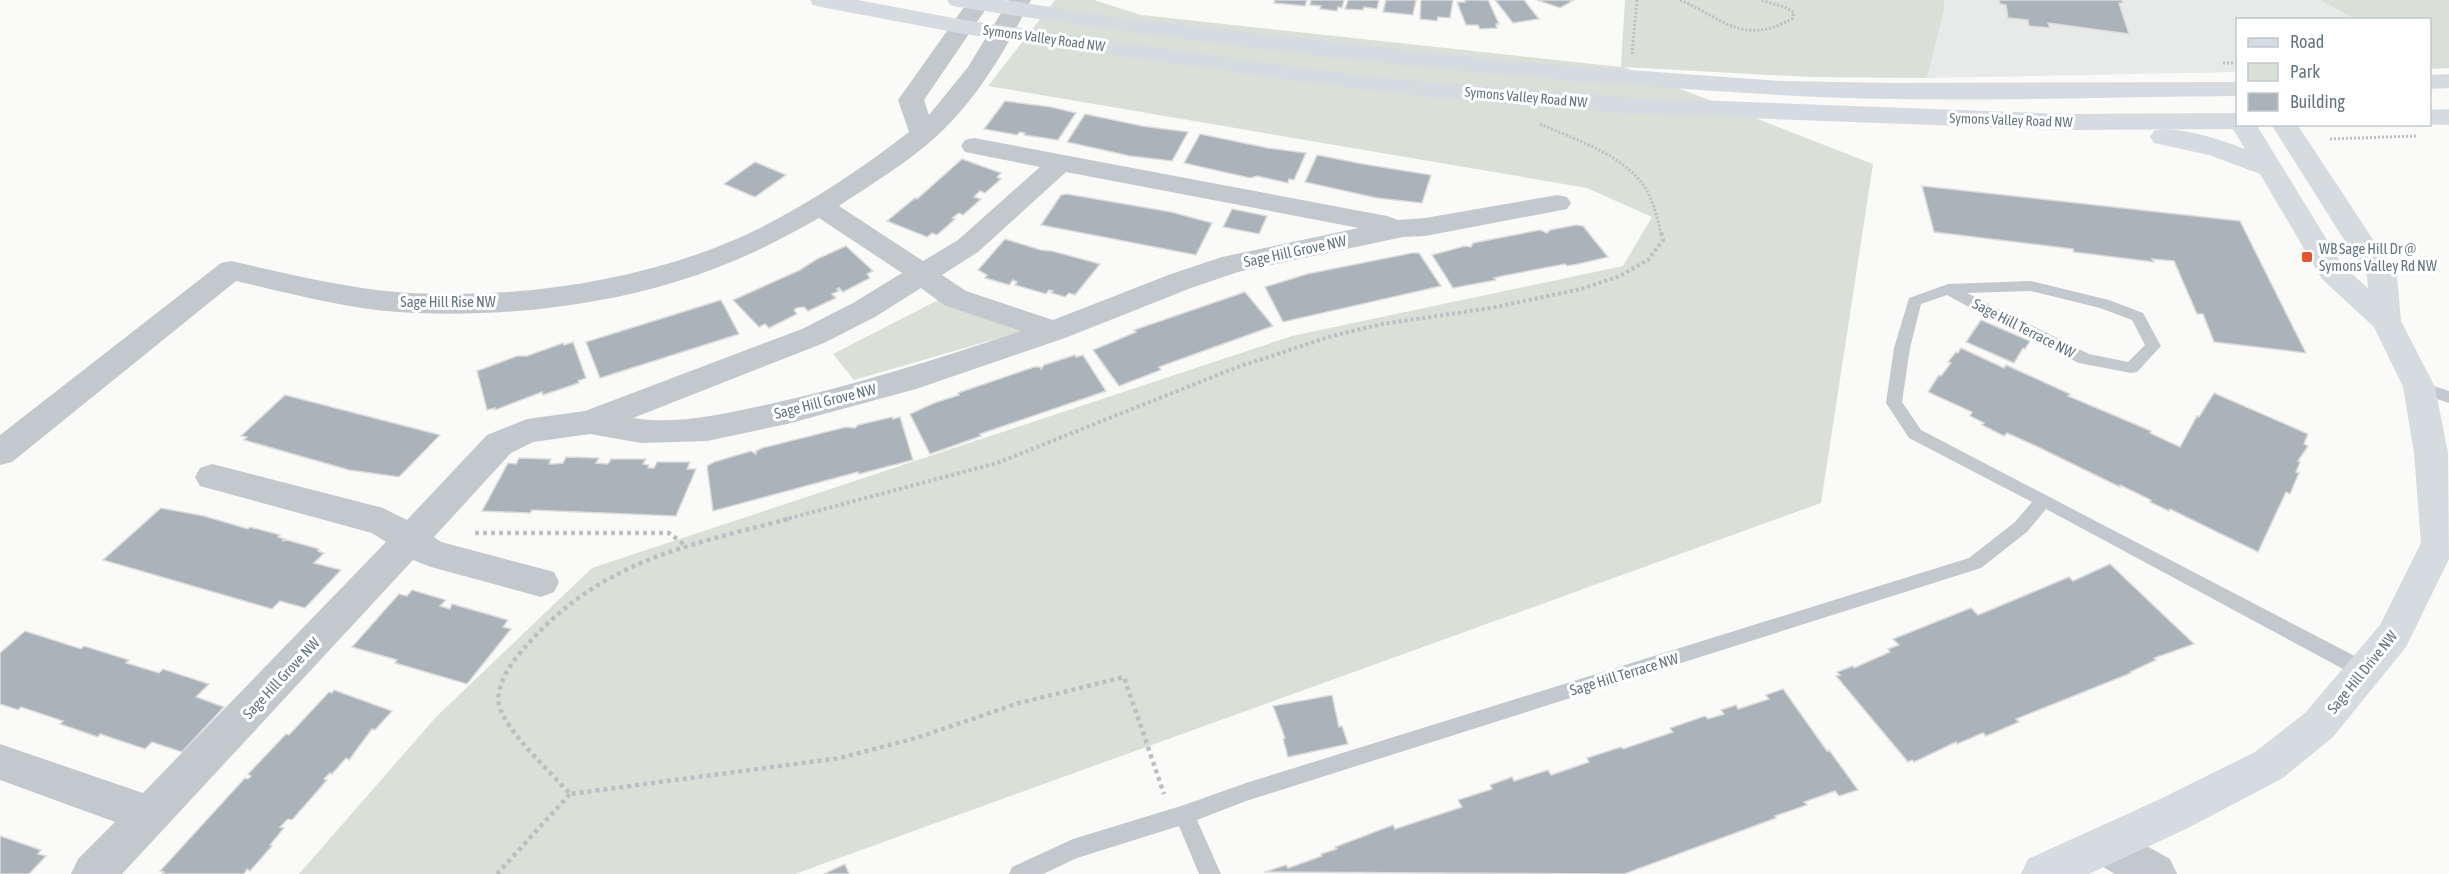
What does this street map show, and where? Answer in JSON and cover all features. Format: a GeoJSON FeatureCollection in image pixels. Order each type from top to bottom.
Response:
{"type":"FeatureCollection","features":[{"type":"Feature","properties":{"kind":"main road","name":"Symons Valley Road NW"},"geometry":{"type":"LineString","coordinates":[[821,0],[964,27],[1275,71],[1382,85],[1504,96],[1638,106],[2066,122],[2236,121]]}},
{"type":"Feature","properties":{"kind":"main road"},"geometry":{"type":"LineString","coordinates":[[1067,0],[1129,26]]}},
{"type":"Feature","properties":{"kind":"main road","name":"Symons Valley Road NW"},"geometry":{"type":"LineString","coordinates":[[973,1],[1017,4],[1129,26],[1508,68],[1634,75],[1781,88],[2236,95]]}},
{"type":"Feature","properties":{"kind":"main road"},"geometry":{"type":"LineString","coordinates":[[2431,82],[2449,81]]}},
{"type":"Feature","properties":{"kind":"main road"},"geometry":{"type":"LineString","coordinates":[[2431,126],[2449,117]]}},
{"type":"Feature","properties":{"kind":"main road"},"geometry":{"type":"LineString","coordinates":[[2066,122],[2198,142],[2226,150],[2272,170]]}},
{"type":"Feature","properties":{"kind":"main road","name":"Sage Hill Drive NW"},"geometry":{"type":"LineString","coordinates":[[2043,874],[2269,765],[2319,725],[2393,636],[2439,543],[2444,528],[2432,453],[2434,392],[2386,321],[2332,272],[2244,126]]}},
{"type":"Feature","properties":{"kind":"main road","name":"Sage Hill Drive NW"},"geometry":{"type":"LineString","coordinates":[[2285,126],[2382,276],[2386,321]]}},
{"type":"Feature","properties":{"kind":"street"},"geometry":{"type":"LineString","coordinates":[[922,133],[911,100],[964,27],[973,1]]}},
{"type":"Feature","properties":{"kind":"street","name":"Sage Hill Rise NW"},"geometry":{"type":"LineString","coordinates":[[0,453],[231,270],[313,289],[403,302],[518,300],[616,288],[692,268],[769,236],[821,207],[922,133],[947,111],[1017,4]]}},
{"type":"Feature","properties":{"kind":"street","name":"Sage Hill Grove NW"},"geometry":{"type":"LineString","coordinates":[[974,146],[1403,228]]}},
{"type":"Feature","properties":{"kind":"street","name":"Sage Hill Grove NW"},"geometry":{"type":"LineString","coordinates":[[93,874],[150,814],[421,546],[499,444],[527,431],[589,422],[813,336],[925,274],[968,246],[1061,162]]}},
{"type":"Feature","properties":{"kind":"street","name":"Sage Hill Grove NW"},"geometry":{"type":"LineString","coordinates":[[589,422],[642,431],[707,429],[787,412],[904,381],[1054,331],[1181,280],[1232,264],[1403,228],[1425,227],[1557,203]]}},
{"type":"Feature","properties":{"kind":"street"},"geometry":{"type":"LineString","coordinates":[[1278,205],[1290,218],[1294,228],[1290,240],[1280,253]]}},
{"type":"Feature","properties":{"kind":"street"},"geometry":{"type":"LineString","coordinates":[[821,207],[925,274],[940,289],[955,298],[1054,331]]}},
{"type":"Feature","properties":{"kind":"street"},"geometry":{"type":"LineString","coordinates":[[212,477],[383,522],[421,546],[541,582]]}},
{"type":"Feature","properties":{"kind":"street"},"geometry":{"type":"LineString","coordinates":[[0,762],[150,814]]}},
{"type":"Feature","properties":{"kind":"street"},"geometry":{"type":"LineString","coordinates":[[2105,845],[2155,874]]}},
{"type":"Feature","properties":{"kind":"lane","name":"Sage Hill Terrace NW"},"geometry":{"type":"LineString","coordinates":[[1948,289],[2085,359],[2130,368],[2153,346],[2138,317],[2104,304],[2031,286],[1948,289],[1914,301],[1902,348],[1894,403],[1915,434],[2365,671]]}},
{"type":"Feature","properties":{"kind":"lane","name":"Sage Hill Terrace NW"},"geometry":{"type":"LineString","coordinates":[[1020,874],[1073,849],[1184,815],[1246,792],[1975,563],[2021,527],[2044,500]]}},
{"type":"Feature","properties":{"kind":"lane"},"geometry":{"type":"LineString","coordinates":[[1184,815],[1210,874]]}},
{"type":"Feature","properties":{"kind":"path"},"geometry":{"type":"LineString","coordinates":[[1634,75],[1634,14],[1637,0]]}},
{"type":"Feature","properties":{"kind":"path"},"geometry":{"type":"LineString","coordinates":[[1680,0],[1736,29],[1758,32],[1775,29],[1792,19],[1794,13],[1785,7],[1760,0]]}},
{"type":"Feature","properties":{"kind":"path"},"geometry":{"type":"LineString","coordinates":[[570,794],[506,720],[499,705],[507,670],[533,638],[556,616],[603,580],[641,561],[686,546],[996,464],[1288,348],[1373,326],[1579,290],[1626,274],[1656,255],[1663,240],[1651,200],[1641,181],[1617,162],[1538,123]]}},
{"type":"Feature","properties":{"kind":"path"},"geometry":{"type":"LineString","coordinates":[[2330,140],[2428,127]]}},
{"type":"Feature","properties":{"kind":"path"},"geometry":{"type":"LineString","coordinates":[[421,546],[454,533],[669,533],[686,546]]}},
{"type":"Feature","properties":{"kind":"path"},"geometry":{"type":"LineString","coordinates":[[497,874],[570,794],[840,758],[916,738],[1054,693],[1124,677],[1166,798],[1184,815]]}},
{"type":"Feature","properties":{"kind":"shaded area"},"geometry":{"type":"Polygon","coordinates":[[[1944,0],[2320,0],[2353,18],[2236,18],[2236,72],[1927,78],[1944,10],[1944,0]]]}},
{"type":"Feature","properties":{"kind":"green space"},"geometry":{"type":"Polygon","coordinates":[[[1055,0],[1094,0],[1141,15],[1621,67],[1625,0],[1944,0],[1944,10],[1927,78],[1810,77],[1624,67],[1873,164],[1821,503],[795,874],[299,874],[436,717],[592,568],[1292,336],[1623,266],[1652,217],[1587,188],[988,86],[1055,0]]]}},
{"type":"Feature","properties":{"kind":"green space"},"geometry":{"type":"Polygon","coordinates":[[[2320,0],[2449,0],[2449,68],[2431,68],[2431,18],[2353,18],[2320,0]]]}},
{"type":"Feature","properties":{"kind":"green space"},"geometry":{"type":"Polygon","coordinates":[[[940,299],[1027,330],[854,380],[833,354],[940,299]]]}},
{"type":"Feature","properties":{"kind":"building"},"geometry":{"type":"Polygon","coordinates":[[[1275,0],[1307,0],[1305,6],[1274,3],[1275,0]]]}},
{"type":"Feature","properties":{"kind":"building"},"geometry":{"type":"Polygon","coordinates":[[[1311,0],[1344,0],[1342,8],[1338,7],[1337,11],[1310,5],[1311,0]]]}},
{"type":"Feature","properties":{"kind":"building"},"geometry":{"type":"Polygon","coordinates":[[[1348,0],[1379,0],[1377,9],[1364,7],[1363,10],[1345,9],[1348,0]]]}},
{"type":"Feature","properties":{"kind":"building"},"geometry":{"type":"Polygon","coordinates":[[[1386,0],[1416,0],[1413,15],[1383,12],[1386,0]]]}},
{"type":"Feature","properties":{"kind":"building"},"geometry":{"type":"Polygon","coordinates":[[[1421,0],[1453,0],[1450,18],[1438,17],[1437,21],[1420,19],[1421,0]]]}},
{"type":"Feature","properties":{"kind":"building"},"geometry":{"type":"Polygon","coordinates":[[[1465,0],[1488,0],[1499,24],[1496,24],[1497,28],[1480,29],[1478,25],[1466,25],[1457,2],[1465,2],[1465,0]]]}},
{"type":"Feature","properties":{"kind":"building"},"geometry":{"type":"Polygon","coordinates":[[[1495,0],[1524,0],[1539,19],[1513,23],[1495,0]]]}},
{"type":"Feature","properties":{"kind":"building"},"geometry":{"type":"Polygon","coordinates":[[[1537,0],[1574,0],[1560,8],[1537,0]]]}},
{"type":"Feature","properties":{"kind":"building"},"geometry":{"type":"Polygon","coordinates":[[[1999,0],[2122,0],[2123,3],[2119,3],[2129,34],[2048,23],[2050,28],[2029,26],[2028,20],[2008,18],[2006,5],[2000,4],[1999,0]]]}},
{"type":"Feature","properties":{"kind":"building"},"geometry":{"type":"Polygon","coordinates":[[[1005,101],[1076,113],[1058,140],[1024,135],[1025,133],[1020,132],[1017,135],[984,129],[1005,101]]]}},
{"type":"Feature","properties":{"kind":"building"},"geometry":{"type":"Polygon","coordinates":[[[1085,114],[1142,126],[1188,132],[1172,161],[1130,156],[1067,142],[1085,114]]]}},
{"type":"Feature","properties":{"kind":"building"},"geometry":{"type":"Polygon","coordinates":[[[1200,134],[1306,153],[1294,180],[1289,179],[1288,183],[1257,176],[1250,178],[1184,163],[1200,134]]]}},
{"type":"Feature","properties":{"kind":"building"},"geometry":{"type":"Polygon","coordinates":[[[1317,155],[1431,175],[1422,203],[1377,198],[1305,182],[1317,155]]]}},
{"type":"Feature","properties":{"kind":"building"},"geometry":{"type":"Polygon","coordinates":[[[962,159],[1001,173],[997,177],[1001,179],[985,193],[980,191],[974,197],[981,199],[963,215],[959,213],[952,218],[955,219],[937,235],[932,233],[927,237],[887,221],[915,198],[917,199],[962,159]]]}},
{"type":"Feature","properties":{"kind":"building"},"geometry":{"type":"Polygon","coordinates":[[[755,162],[786,175],[755,197],[724,184],[755,162]]]}},
{"type":"Feature","properties":{"kind":"building"},"geometry":{"type":"Polygon","coordinates":[[[1922,186],[2240,221],[2306,353],[2214,342],[2203,314],[2197,314],[2174,261],[2152,259],[2154,262],[2074,252],[2073,249],[1934,232],[1922,186]]]}},
{"type":"Feature","properties":{"kind":"building"},"geometry":{"type":"Polygon","coordinates":[[[1067,194],[1171,212],[1212,223],[1196,255],[1041,225],[1061,195],[1067,194]]]}},
{"type":"Feature","properties":{"kind":"building"},"geometry":{"type":"Polygon","coordinates":[[[1232,209],[1267,216],[1259,234],[1223,227],[1232,209]]]}},
{"type":"Feature","properties":{"kind":"building"},"geometry":{"type":"Polygon","coordinates":[[[1576,225],[1583,226],[1608,257],[1502,276],[1494,278],[1496,280],[1453,288],[1432,255],[1465,246],[1471,247],[1473,243],[1540,230],[1547,233],[1550,230],[1576,225]]]}},
{"type":"Feature","properties":{"kind":"building"},"geometry":{"type":"Polygon","coordinates":[[[1005,239],[1100,264],[1075,295],[1069,293],[1065,297],[1051,293],[1053,291],[1049,290],[1046,294],[1015,285],[1017,282],[1013,280],[1009,285],[985,278],[987,275],[978,270],[1005,239]]]}},
{"type":"Feature","properties":{"kind":"building"},"geometry":{"type":"Polygon","coordinates":[[[846,246],[873,271],[867,274],[870,278],[843,292],[837,289],[839,291],[832,294],[836,298],[808,311],[804,307],[797,308],[794,310],[797,314],[769,328],[765,324],[759,327],[733,300],[800,270],[817,259],[846,246]]]}},
{"type":"Feature","properties":{"kind":"building"},"geometry":{"type":"Polygon","coordinates":[[[1419,253],[1441,286],[1283,322],[1265,287],[1307,274],[1419,253]]]}},
{"type":"Feature","properties":{"kind":"building"},"geometry":{"type":"Polygon","coordinates":[[[1245,292],[1273,326],[1159,367],[1161,370],[1119,386],[1093,350],[1136,332],[1134,330],[1245,292]]]}},
{"type":"Feature","properties":{"kind":"building"},"geometry":{"type":"Polygon","coordinates":[[[721,300],[739,334],[600,378],[586,342],[721,300]]]}},
{"type":"Feature","properties":{"kind":"building"},"geometry":{"type":"Polygon","coordinates":[[[1981,320],[2030,341],[2014,363],[1966,342],[1981,320]]]}},
{"type":"Feature","properties":{"kind":"building"},"geometry":{"type":"Polygon","coordinates":[[[573,342],[586,378],[578,381],[579,383],[543,395],[542,392],[495,410],[495,408],[487,410],[477,371],[517,356],[527,356],[563,343],[564,345],[573,342]]]}},
{"type":"Feature","properties":{"kind":"building"},"geometry":{"type":"Polygon","coordinates":[[[1961,348],[2004,368],[2006,365],[2070,394],[2068,396],[2151,431],[2150,433],[2180,447],[2197,416],[2199,417],[2214,393],[2308,434],[2304,444],[2308,446],[2298,461],[2300,462],[2296,472],[2299,473],[2290,494],[2286,492],[2258,552],[2036,446],[2007,433],[2004,436],[1970,416],[1972,412],[1928,392],[1939,375],[1941,376],[1951,363],[1948,362],[1961,348]]]}},
{"type":"Feature","properties":{"kind":"building"},"geometry":{"type":"Polygon","coordinates":[[[1075,355],[1076,357],[1083,355],[1106,391],[980,434],[981,436],[930,454],[910,414],[959,395],[958,393],[1034,367],[1041,369],[1044,365],[1075,355]]]}},
{"type":"Feature","properties":{"kind":"building"},"geometry":{"type":"Polygon","coordinates":[[[285,395],[440,435],[399,477],[349,470],[244,440],[247,437],[241,436],[285,395]]]}},
{"type":"Feature","properties":{"kind":"building"},"geometry":{"type":"Polygon","coordinates":[[[892,417],[893,419],[900,417],[913,460],[859,474],[858,472],[713,511],[707,466],[714,462],[751,451],[756,454],[756,451],[762,448],[846,427],[855,428],[858,425],[892,417]]]}},
{"type":"Feature","properties":{"kind":"building"},"geometry":{"type":"Polygon","coordinates":[[[566,457],[599,458],[596,463],[608,464],[611,459],[646,459],[643,464],[649,465],[648,468],[654,468],[657,462],[690,462],[687,469],[696,469],[676,516],[532,510],[530,513],[482,511],[508,463],[516,464],[519,458],[551,459],[549,464],[554,464],[563,463],[566,457]]]}},
{"type":"Feature","properties":{"kind":"building"},"geometry":{"type":"Polygon","coordinates":[[[161,508],[280,535],[278,537],[285,539],[282,541],[287,540],[319,549],[318,551],[324,553],[314,563],[341,570],[305,608],[280,601],[272,609],[103,560],[161,508]]]}},
{"type":"Feature","properties":{"kind":"building"},"geometry":{"type":"Polygon","coordinates":[[[2110,564],[2194,644],[2154,658],[2156,660],[2131,673],[2016,719],[2019,722],[1986,736],[1983,733],[1957,744],[1956,742],[1914,762],[1912,760],[1908,762],[1836,676],[1840,675],[1837,672],[1853,666],[1854,668],[1890,652],[1888,649],[1899,645],[1893,639],[1971,608],[1978,615],[2069,577],[2073,581],[2110,564]]]}},
{"type":"Feature","properties":{"kind":"building"},"geometry":{"type":"Polygon","coordinates":[[[412,590],[446,600],[440,606],[450,609],[452,604],[508,620],[503,627],[511,629],[467,684],[395,663],[397,660],[352,647],[399,594],[407,596],[412,590]]]}},
{"type":"Feature","properties":{"kind":"building"},"geometry":{"type":"Polygon","coordinates":[[[25,631],[81,649],[84,646],[129,660],[126,663],[159,673],[163,669],[209,684],[196,697],[224,707],[182,752],[152,742],[145,749],[100,734],[98,737],[60,724],[63,721],[21,707],[18,710],[0,704],[0,653],[25,631]]]}},
{"type":"Feature","properties":{"kind":"building"},"geometry":{"type":"Polygon","coordinates":[[[1783,689],[1858,790],[1839,796],[1835,791],[1804,802],[1807,805],[1775,816],[1776,818],[1624,874],[1264,872],[1286,865],[1288,868],[1322,856],[1321,854],[1337,849],[1335,847],[1393,825],[1395,829],[1462,807],[1458,800],[1492,789],[1490,785],[1512,777],[1514,781],[1548,770],[1551,775],[1589,762],[1587,758],[1621,747],[1623,749],[1673,732],[1670,728],[1705,716],[1708,719],[1724,714],[1721,710],[1736,705],[1738,709],[1769,699],[1766,695],[1783,689]]]}},
{"type":"Feature","properties":{"kind":"building"},"geometry":{"type":"Polygon","coordinates":[[[334,690],[392,711],[375,730],[372,729],[349,760],[346,758],[332,774],[330,773],[324,779],[327,780],[292,820],[288,819],[280,827],[284,828],[250,871],[247,869],[244,874],[162,874],[164,872],[160,871],[245,778],[248,779],[251,776],[248,774],[329,692],[332,693],[334,690]]]}},
{"type":"Feature","properties":{"kind":"building"},"geometry":{"type":"Polygon","coordinates":[[[1332,695],[1339,727],[1342,726],[1348,744],[1288,757],[1283,739],[1285,738],[1273,706],[1332,695]]]}},
{"type":"Feature","properties":{"kind":"building"},"geometry":{"type":"Polygon","coordinates":[[[0,836],[41,850],[38,854],[46,856],[29,874],[0,874],[0,836]]]}},
{"type":"Feature","properties":{"kind":"building"},"geometry":{"type":"Polygon","coordinates":[[[845,864],[849,874],[824,874],[845,864]]]}},
{"type":"Feature","properties":{"kind":"place","name":"WB Sage Hill Dr @ Symons Valley Rd NW"},"geometry":{"type":"Point","coordinates":[2307,257]}}]}
